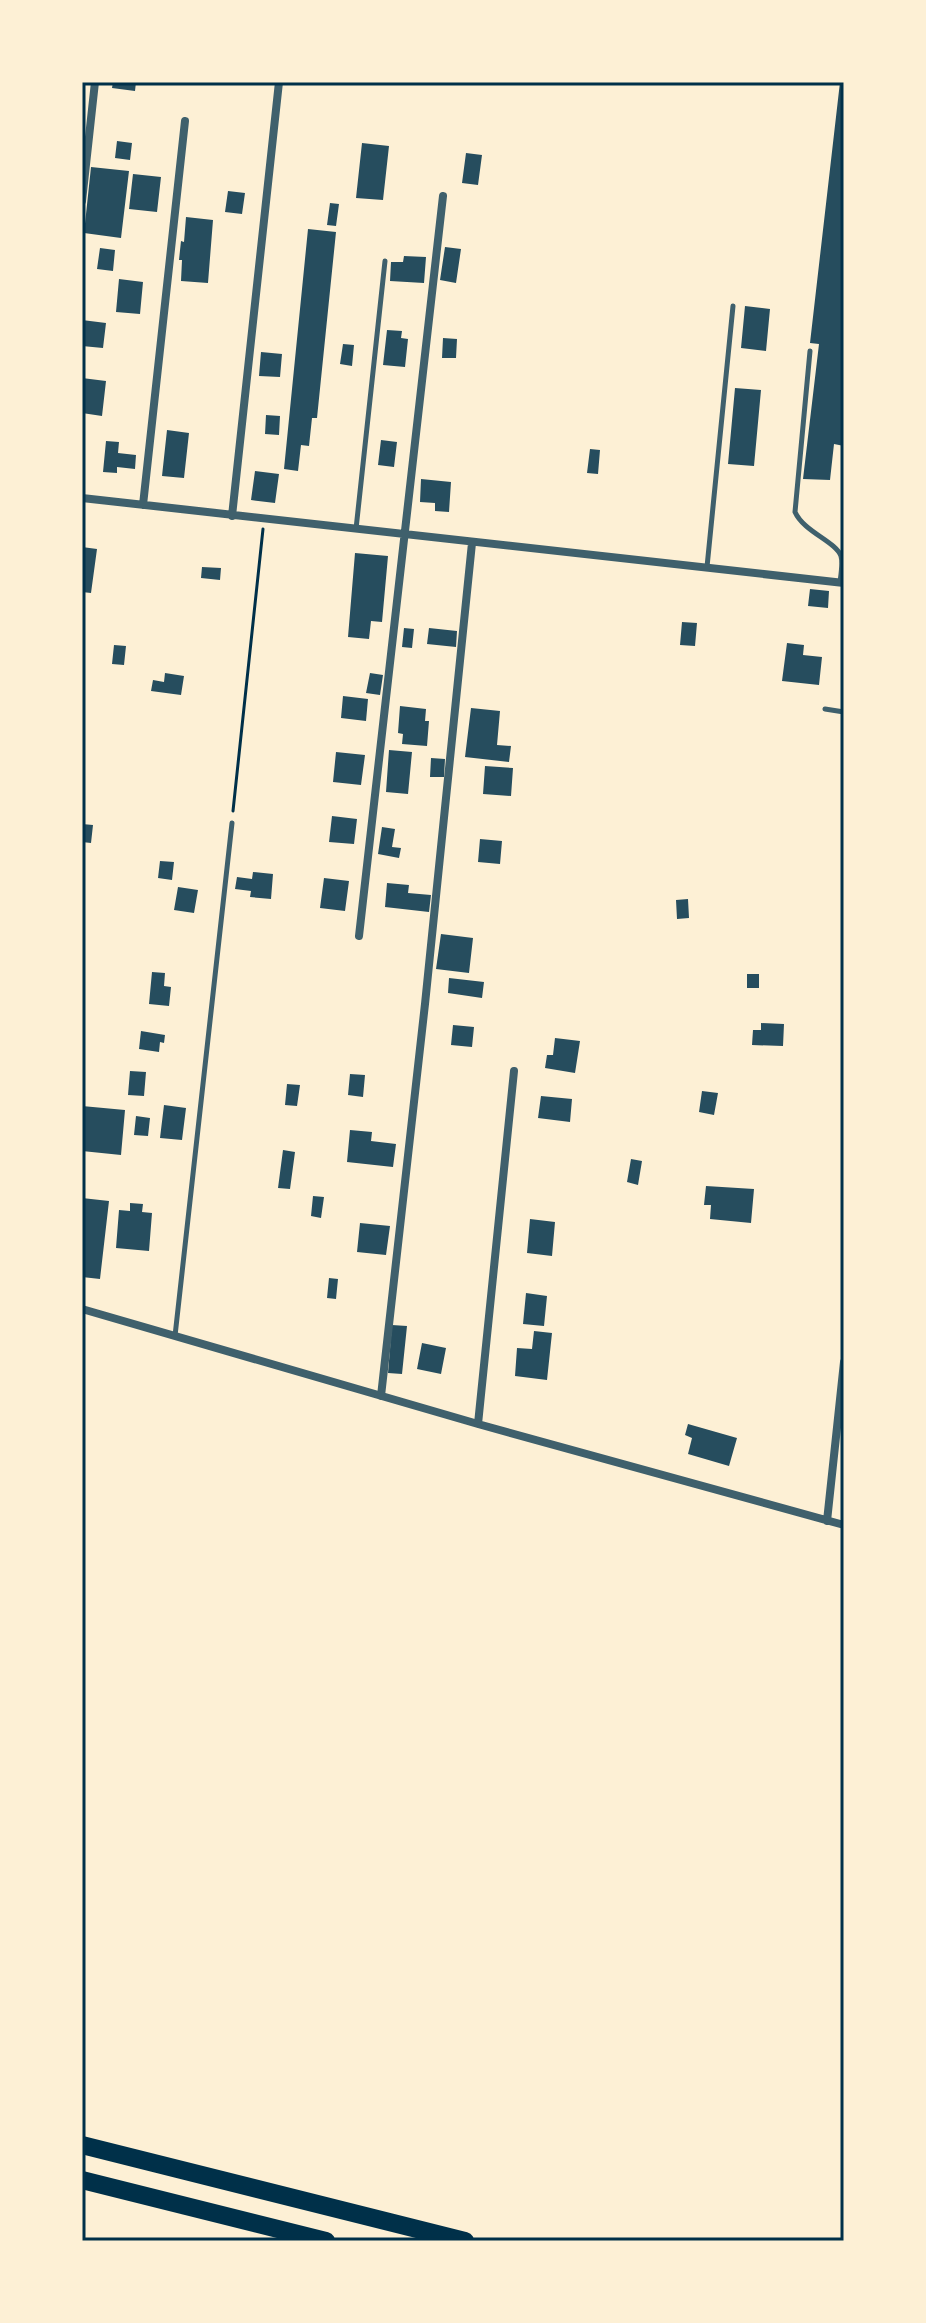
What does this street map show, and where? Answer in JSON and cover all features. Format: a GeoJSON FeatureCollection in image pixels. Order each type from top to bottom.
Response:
{"type":"FeatureCollection","features":[{"type":"Feature","properties":{"kind":"highway"},"geometry":{"type":"LineString","coordinates":[[82,2145],[465,2241]]}},
{"type":"Feature","properties":{"kind":"highway"},"geometry":{"type":"LineString","coordinates":[[82,2180],[326,2241]]}},
{"type":"Feature","properties":{"kind":"street"},"geometry":{"type":"LineString","coordinates":[[82,201],[95,82]]}},
{"type":"Feature","properties":{"kind":"street"},"geometry":{"type":"LineString","coordinates":[[232,516],[279,82]]}},
{"type":"Feature","properties":{"kind":"street"},"geometry":{"type":"LineString","coordinates":[[143,505],[185,121]]}},
{"type":"Feature","properties":{"kind":"street"},"geometry":{"type":"LineString","coordinates":[[359,936],[443,196]]}},
{"type":"Feature","properties":{"kind":"street"},"geometry":{"type":"LineString","coordinates":[[82,498],[842,583]]}},
{"type":"Feature","properties":{"kind":"street"},"geometry":{"type":"LineString","coordinates":[[381,1396],[472,543]]}},
{"type":"Feature","properties":{"kind":"street"},"geometry":{"type":"LineString","coordinates":[[478,1424],[514,1071]]}},
{"type":"Feature","properties":{"kind":"street"},"geometry":{"type":"LineString","coordinates":[[82,1309],[478,1424],[844,1525]]}},
{"type":"Feature","properties":{"kind":"street"},"geometry":{"type":"LineString","coordinates":[[827,1521],[844,1362]]}},
{"type":"Feature","properties":{"kind":"lane"},"geometry":{"type":"LineString","coordinates":[[356,530],[385,261]]}},
{"type":"Feature","properties":{"kind":"lane"},"geometry":{"type":"LineString","coordinates":[[707,568],[733,306]]}},
{"type":"Feature","properties":{"kind":"lane"},"geometry":{"type":"LineString","coordinates":[[810,351],[795,512],[803,524],[838,552],[842,563],[842,583]]}},
{"type":"Feature","properties":{"kind":"lane"},"geometry":{"type":"LineString","coordinates":[[825,709],[844,712]]}},
{"type":"Feature","properties":{"kind":"lane"},"geometry":{"type":"LineString","coordinates":[[175,1336],[232,823]]}},
{"type":"Feature","properties":{"kind":"path"},"geometry":{"type":"LineString","coordinates":[[232,823],[265,519]]}},
{"type":"Feature","properties":{"kind":"building"},"geometry":{"type":"Polygon","coordinates":[[[113,82],[136,82],[135,91],[112,88],[113,82]]]}},
{"type":"Feature","properties":{"kind":"building"},"geometry":{"type":"Polygon","coordinates":[[[840,82],[844,82],[844,446],[834,444],[830,480],[803,479],[819,344],[810,343],[840,82]]]}},
{"type":"Feature","properties":{"kind":"building"},"geometry":{"type":"Polygon","coordinates":[[[117,141],[132,143],[130,160],[115,158],[117,141]]]}},
{"type":"Feature","properties":{"kind":"building"},"geometry":{"type":"Polygon","coordinates":[[[362,143],[389,146],[383,200],[356,198],[362,143]]]}},
{"type":"Feature","properties":{"kind":"building"},"geometry":{"type":"Polygon","coordinates":[[[466,153],[482,155],[478,185],[462,183],[466,153]]]}},
{"type":"Feature","properties":{"kind":"building"},"geometry":{"type":"Polygon","coordinates":[[[91,167],[129,171],[121,238],[84,233],[91,167]]]}},
{"type":"Feature","properties":{"kind":"building"},"geometry":{"type":"Polygon","coordinates":[[[133,174],[161,177],[157,212],[129,209],[133,174]]]}},
{"type":"Feature","properties":{"kind":"building"},"geometry":{"type":"Polygon","coordinates":[[[228,191],[245,193],[242,214],[225,212],[228,191]]]}},
{"type":"Feature","properties":{"kind":"building"},"geometry":{"type":"Polygon","coordinates":[[[330,203],[339,204],[336,226],[327,225],[330,203]]]}},
{"type":"Feature","properties":{"kind":"building"},"geometry":{"type":"Polygon","coordinates":[[[186,217],[213,220],[208,283],[181,281],[182,260],[179,260],[186,217]]]}},
{"type":"Feature","properties":{"kind":"building"},"geometry":{"type":"Polygon","coordinates":[[[308,229],[336,232],[317,418],[312,418],[309,446],[301,445],[298,471],[284,469],[308,229]]]}},
{"type":"Feature","properties":{"kind":"building"},"geometry":{"type":"Polygon","coordinates":[[[445,247],[461,249],[456,283],[440,280],[445,247]]]}},
{"type":"Feature","properties":{"kind":"building"},"geometry":{"type":"Polygon","coordinates":[[[100,248],[115,250],[113,271],[97,269],[100,248]]]}},
{"type":"Feature","properties":{"kind":"building"},"geometry":{"type":"Polygon","coordinates":[[[404,256],[426,257],[424,283],[390,281],[391,262],[403,262],[404,256]]]}},
{"type":"Feature","properties":{"kind":"building"},"geometry":{"type":"Polygon","coordinates":[[[119,279],[143,282],[140,314],[116,312],[119,279]]]}},
{"type":"Feature","properties":{"kind":"building"},"geometry":{"type":"Polygon","coordinates":[[[745,306],[770,309],[766,351],[741,348],[745,306]]]}},
{"type":"Feature","properties":{"kind":"building"},"geometry":{"type":"Polygon","coordinates":[[[82,320],[106,323],[103,348],[82,346],[82,320]]]}},
{"type":"Feature","properties":{"kind":"building"},"geometry":{"type":"Polygon","coordinates":[[[387,330],[402,331],[401,338],[408,339],[405,367],[383,365],[387,330]]]}},
{"type":"Feature","properties":{"kind":"building"},"geometry":{"type":"Polygon","coordinates":[[[443,338],[457,339],[456,358],[442,358],[443,338]]]}},
{"type":"Feature","properties":{"kind":"building"},"geometry":{"type":"Polygon","coordinates":[[[343,344],[354,345],[352,366],[340,364],[343,344]]]}},
{"type":"Feature","properties":{"kind":"building"},"geometry":{"type":"Polygon","coordinates":[[[261,352],[282,354],[280,377],[259,376],[261,352]]]}},
{"type":"Feature","properties":{"kind":"building"},"geometry":{"type":"Polygon","coordinates":[[[82,378],[106,381],[102,416],[82,413],[82,378]]]}},
{"type":"Feature","properties":{"kind":"building"},"geometry":{"type":"Polygon","coordinates":[[[735,388],[761,390],[754,466],[728,464],[735,388]]]}},
{"type":"Feature","properties":{"kind":"building"},"geometry":{"type":"Polygon","coordinates":[[[266,415],[280,416],[279,435],[265,434],[266,415]]]}},
{"type":"Feature","properties":{"kind":"building"},"geometry":{"type":"Polygon","coordinates":[[[167,430],[189,433],[184,478],[162,476],[167,430]]]}},
{"type":"Feature","properties":{"kind":"building"},"geometry":{"type":"Polygon","coordinates":[[[381,440],[397,442],[394,467],[378,465],[381,440]]]}},
{"type":"Feature","properties":{"kind":"building"},"geometry":{"type":"Polygon","coordinates":[[[106,441],[119,442],[118,453],[136,455],[135,469],[117,467],[117,473],[103,472],[106,441]]]}},
{"type":"Feature","properties":{"kind":"building"},"geometry":{"type":"Polygon","coordinates":[[[590,449],[600,450],[598,474],[587,473],[590,449]]]}},
{"type":"Feature","properties":{"kind":"building"},"geometry":{"type":"Polygon","coordinates":[[[255,471],[279,474],[275,503],[251,500],[255,471]]]}},
{"type":"Feature","properties":{"kind":"building"},"geometry":{"type":"Polygon","coordinates":[[[421,479],[451,482],[449,512],[435,511],[435,503],[420,502],[421,479]]]}},
{"type":"Feature","properties":{"kind":"building"},"geometry":{"type":"Polygon","coordinates":[[[82,547],[97,549],[91,593],[82,592],[82,547]]]}},
{"type":"Feature","properties":{"kind":"building"},"geometry":{"type":"Polygon","coordinates":[[[355,553],[388,556],[382,622],[371,621],[369,639],[348,637],[355,553]]]}},
{"type":"Feature","properties":{"kind":"building"},"geometry":{"type":"Polygon","coordinates":[[[202,567],[221,568],[220,580],[201,578],[202,567]]]}},
{"type":"Feature","properties":{"kind":"building"},"geometry":{"type":"Polygon","coordinates":[[[810,589],[829,591],[828,608],[808,606],[810,589]]]}},
{"type":"Feature","properties":{"kind":"building"},"geometry":{"type":"Polygon","coordinates":[[[682,622],[697,623],[695,646],[680,645],[682,622]]]}},
{"type":"Feature","properties":{"kind":"building"},"geometry":{"type":"Polygon","coordinates":[[[404,628],[414,629],[412,648],[402,647],[404,628]]]}},
{"type":"Feature","properties":{"kind":"building"},"geometry":{"type":"Polygon","coordinates":[[[429,628],[457,631],[456,647],[427,644],[429,628]]]}},
{"type":"Feature","properties":{"kind":"building"},"geometry":{"type":"Polygon","coordinates":[[[787,643],[804,645],[803,655],[822,657],[819,685],[782,681],[787,643]]]}},
{"type":"Feature","properties":{"kind":"building"},"geometry":{"type":"Polygon","coordinates":[[[114,645],[126,646],[124,665],[112,664],[114,645]]]}},
{"type":"Feature","properties":{"kind":"building"},"geometry":{"type":"Polygon","coordinates":[[[165,673],[184,676],[181,695],[151,691],[153,680],[164,682],[165,673]]]}},
{"type":"Feature","properties":{"kind":"building"},"geometry":{"type":"Polygon","coordinates":[[[370,673],[383,675],[380,695],[366,693],[370,673]]]}},
{"type":"Feature","properties":{"kind":"building"},"geometry":{"type":"Polygon","coordinates":[[[343,696],[368,699],[366,721],[341,718],[343,696]]]}},
{"type":"Feature","properties":{"kind":"building"},"geometry":{"type":"Polygon","coordinates":[[[400,706],[426,709],[425,721],[429,721],[427,746],[402,744],[403,734],[398,733],[400,706]]]}},
{"type":"Feature","properties":{"kind":"building"},"geometry":{"type":"Polygon","coordinates":[[[471,708],[500,711],[497,745],[511,746],[509,762],[465,757],[471,708]]]}},
{"type":"Feature","properties":{"kind":"building"},"geometry":{"type":"Polygon","coordinates":[[[389,750],[412,752],[408,794],[386,792],[389,750]]]}},
{"type":"Feature","properties":{"kind":"building"},"geometry":{"type":"Polygon","coordinates":[[[336,752],[365,755],[361,785],[333,782],[336,752]]]}},
{"type":"Feature","properties":{"kind":"building"},"geometry":{"type":"Polygon","coordinates":[[[431,758],[445,759],[444,777],[430,777],[431,758]]]}},
{"type":"Feature","properties":{"kind":"building"},"geometry":{"type":"Polygon","coordinates":[[[485,766],[513,768],[511,796],[483,794],[485,766]]]}},
{"type":"Feature","properties":{"kind":"building"},"geometry":{"type":"Polygon","coordinates":[[[332,816],[357,819],[354,844],[329,842],[332,816]]]}},
{"type":"Feature","properties":{"kind":"building"},"geometry":{"type":"Polygon","coordinates":[[[82,824],[93,825],[91,843],[82,842],[82,824]]]}},
{"type":"Feature","properties":{"kind":"building"},"geometry":{"type":"Polygon","coordinates":[[[382,827],[395,829],[392,847],[401,848],[399,858],[378,854],[382,827]]]}},
{"type":"Feature","properties":{"kind":"building"},"geometry":{"type":"Polygon","coordinates":[[[480,839],[502,841],[500,864],[478,862],[480,839]]]}},
{"type":"Feature","properties":{"kind":"building"},"geometry":{"type":"Polygon","coordinates":[[[160,861],[174,862],[172,880],[158,878],[160,861]]]}},
{"type":"Feature","properties":{"kind":"building"},"geometry":{"type":"Polygon","coordinates":[[[253,872],[273,874],[271,899],[250,897],[251,891],[235,889],[237,877],[252,879],[253,872]]]}},
{"type":"Feature","properties":{"kind":"building"},"geometry":{"type":"Polygon","coordinates":[[[324,878],[349,881],[345,911],[320,908],[324,878]]]}},
{"type":"Feature","properties":{"kind":"building"},"geometry":{"type":"Polygon","coordinates":[[[387,883],[409,885],[408,893],[431,895],[429,912],[385,907],[387,883]]]}},
{"type":"Feature","properties":{"kind":"building"},"geometry":{"type":"Polygon","coordinates":[[[178,887],[198,890],[194,913],[174,910],[178,887]]]}},
{"type":"Feature","properties":{"kind":"building"},"geometry":{"type":"Polygon","coordinates":[[[688,899],[689,918],[677,919],[676,900],[688,899]]]}},
{"type":"Feature","properties":{"kind":"building"},"geometry":{"type":"Polygon","coordinates":[[[441,934],[473,938],[469,973],[436,969],[441,934]]]}},
{"type":"Feature","properties":{"kind":"building"},"geometry":{"type":"Polygon","coordinates":[[[152,972],[165,973],[164,986],[171,987],[169,1006],[149,1004],[152,972]]]}},
{"type":"Feature","properties":{"kind":"building"},"geometry":{"type":"Polygon","coordinates":[[[747,974],[759,974],[759,988],[747,988],[747,974]]]}},
{"type":"Feature","properties":{"kind":"building"},"geometry":{"type":"Polygon","coordinates":[[[449,978],[484,982],[482,998],[448,993],[449,978]]]}},
{"type":"Feature","properties":{"kind":"building"},"geometry":{"type":"Polygon","coordinates":[[[761,1023],[784,1024],[783,1046],[752,1045],[753,1030],[761,1030],[761,1023]]]}},
{"type":"Feature","properties":{"kind":"building"},"geometry":{"type":"Polygon","coordinates":[[[453,1025],[474,1027],[472,1047],[451,1045],[453,1025]]]}},
{"type":"Feature","properties":{"kind":"building"},"geometry":{"type":"Polygon","coordinates":[[[141,1031],[165,1035],[159,1052],[139,1049],[141,1031]]]}},
{"type":"Feature","properties":{"kind":"building"},"geometry":{"type":"Polygon","coordinates":[[[555,1038],[580,1041],[575,1073],[545,1068],[547,1055],[553,1055],[555,1038]]]}},
{"type":"Feature","properties":{"kind":"building"},"geometry":{"type":"Polygon","coordinates":[[[130,1071],[146,1072],[144,1096],[128,1095],[130,1071]]]}},
{"type":"Feature","properties":{"kind":"building"},"geometry":{"type":"Polygon","coordinates":[[[350,1074],[365,1075],[363,1097],[348,1095],[350,1074]]]}},
{"type":"Feature","properties":{"kind":"building"},"geometry":{"type":"Polygon","coordinates":[[[287,1084],[300,1085],[297,1106],[285,1105],[287,1084]]]}},
{"type":"Feature","properties":{"kind":"building"},"geometry":{"type":"Polygon","coordinates":[[[702,1091],[718,1093],[714,1115],[699,1112],[702,1091]]]}},
{"type":"Feature","properties":{"kind":"building"},"geometry":{"type":"Polygon","coordinates":[[[541,1096],[572,1099],[570,1122],[538,1118],[541,1096]]]}},
{"type":"Feature","properties":{"kind":"building"},"geometry":{"type":"Polygon","coordinates":[[[164,1105],[186,1108],[182,1140],[160,1138],[164,1105]]]}},
{"type":"Feature","properties":{"kind":"building"},"geometry":{"type":"Polygon","coordinates":[[[82,1106],[125,1110],[121,1155],[82,1151],[82,1106]]]}},
{"type":"Feature","properties":{"kind":"building"},"geometry":{"type":"Polygon","coordinates":[[[136,1116],[150,1118],[148,1136],[134,1135],[136,1116]]]}},
{"type":"Feature","properties":{"kind":"building"},"geometry":{"type":"Polygon","coordinates":[[[350,1130],[372,1132],[371,1141],[396,1144],[393,1167],[347,1162],[350,1130]]]}},
{"type":"Feature","properties":{"kind":"building"},"geometry":{"type":"Polygon","coordinates":[[[283,1150],[295,1152],[290,1189],[278,1188],[283,1150]]]}},
{"type":"Feature","properties":{"kind":"building"},"geometry":{"type":"Polygon","coordinates":[[[631,1159],[642,1161],[638,1185],[627,1182],[631,1159]]]}},
{"type":"Feature","properties":{"kind":"building"},"geometry":{"type":"Polygon","coordinates":[[[706,1186],[754,1189],[751,1223],[710,1219],[711,1205],[704,1205],[706,1186]]]}},
{"type":"Feature","properties":{"kind":"building"},"geometry":{"type":"Polygon","coordinates":[[[313,1196],[324,1197],[321,1218],[311,1216],[313,1196]]]}},
{"type":"Feature","properties":{"kind":"building"},"geometry":{"type":"Polygon","coordinates":[[[82,1198],[109,1201],[100,1279],[82,1277],[82,1198]]]}},
{"type":"Feature","properties":{"kind":"building"},"geometry":{"type":"Polygon","coordinates":[[[130,1203],[143,1204],[142,1212],[152,1213],[149,1251],[116,1248],[119,1210],[130,1211],[130,1203]]]}},
{"type":"Feature","properties":{"kind":"building"},"geometry":{"type":"Polygon","coordinates":[[[530,1219],[555,1222],[552,1256],[527,1253],[530,1219]]]}},
{"type":"Feature","properties":{"kind":"building"},"geometry":{"type":"Polygon","coordinates":[[[360,1223],[390,1226],[386,1255],[357,1252],[360,1223]]]}},
{"type":"Feature","properties":{"kind":"building"},"geometry":{"type":"Polygon","coordinates":[[[329,1278],[338,1279],[336,1299],[327,1298],[329,1278]]]}},
{"type":"Feature","properties":{"kind":"building"},"geometry":{"type":"Polygon","coordinates":[[[526,1293],[547,1296],[544,1326],[523,1324],[526,1293]]]}},
{"type":"Feature","properties":{"kind":"building"},"geometry":{"type":"Polygon","coordinates":[[[392,1325],[407,1326],[402,1374],[388,1373],[392,1325]]]}},
{"type":"Feature","properties":{"kind":"building"},"geometry":{"type":"Polygon","coordinates":[[[534,1331],[552,1333],[547,1380],[515,1376],[517,1348],[532,1349],[534,1331]]]}},
{"type":"Feature","properties":{"kind":"building"},"geometry":{"type":"Polygon","coordinates":[[[422,1343],[446,1348],[441,1374],[417,1369],[422,1343]]]}},
{"type":"Feature","properties":{"kind":"building"},"geometry":{"type":"Polygon","coordinates":[[[688,1424],[737,1438],[729,1466],[688,1454],[692,1438],[685,1435],[688,1424]]]}}]}
